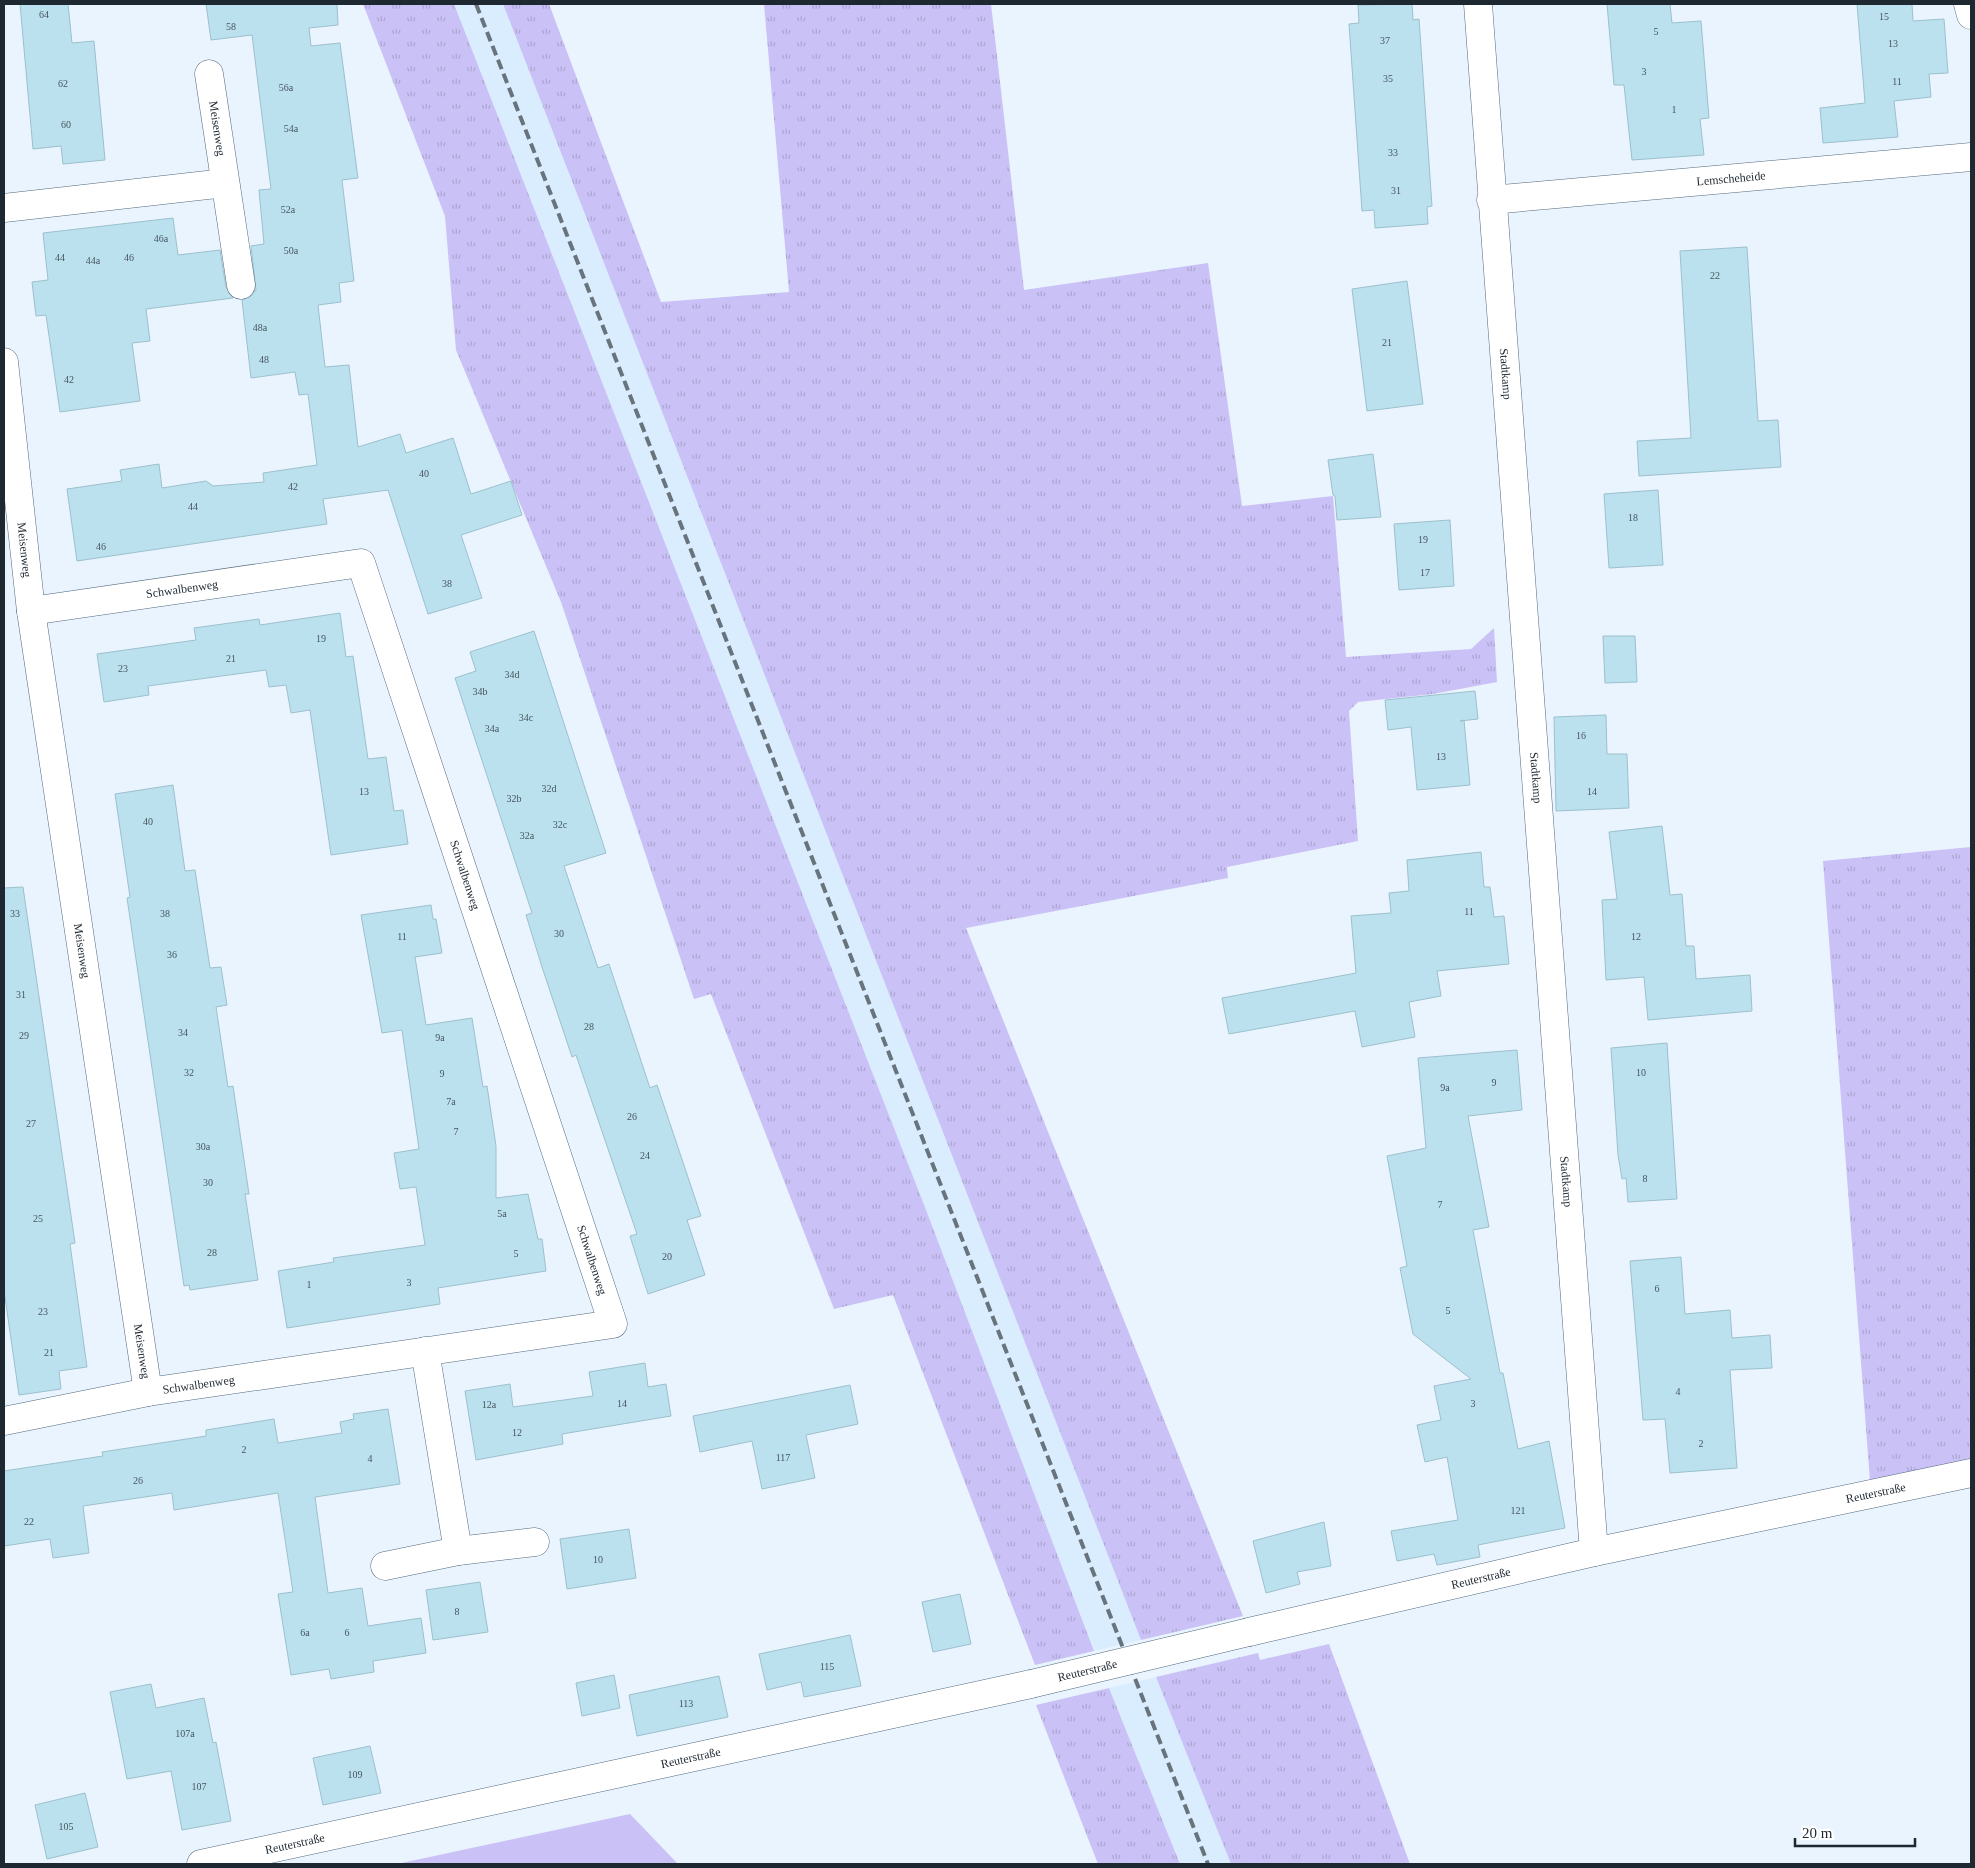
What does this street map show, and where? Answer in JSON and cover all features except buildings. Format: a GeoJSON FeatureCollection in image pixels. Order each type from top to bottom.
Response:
{"type":"FeatureCollection","features":[{"type":"Feature","properties":{"kind":"street","name":"Stadtkamp"},"geometry":{"type":"LineString","coordinates":[[1478,4],[1491,200],[1594,1552]]}},
{"type":"Feature","properties":{"kind":"street"},"geometry":{"type":"LineString","coordinates":[[1968,4],[1971,15]]}},
{"type":"Feature","properties":{"kind":"street","name":"Meisenweg"},"geometry":{"type":"LineString","coordinates":[[210,74],[240,285]]}},
{"type":"Feature","properties":{"kind":"street","name":"Lemscheheide"},"geometry":{"type":"LineString","coordinates":[[1491,200],[1971,157]]}},
{"type":"Feature","properties":{"kind":"street"},"geometry":{"type":"LineString","coordinates":[[4,208],[225,183]]}},
{"type":"Feature","properties":{"kind":"street","name":"Meisenweg"},"geometry":{"type":"LineString","coordinates":[[4,362],[31,611],[148,1392],[4,1422]]}},
{"type":"Feature","properties":{"kind":"street","name":"Schwalbenweg"},"geometry":{"type":"LineString","coordinates":[[31,611],[361,563],[613,1324],[148,1392]]}},
{"type":"Feature","properties":{"kind":"street"},"geometry":{"type":"LineString","coordinates":[[426,1352],[458,1551]]}},
{"type":"Feature","properties":{"kind":"street","name":"Reuterstraße"},"geometry":{"type":"LineString","coordinates":[[201,1864],[1031,1684],[1594,1552],[1971,1473]]}},
{"type":"Feature","properties":{"kind":"street"},"geometry":{"type":"LineString","coordinates":[[385,1566],[458,1551],[535,1542]]}},
{"type":"Feature","properties":{"kind":"shaded area"},"geometry":{"type":"Polygon","coordinates":[[[454,4],[503,4],[1141,1640],[1094,1651],[923,1202],[454,4]]]}},
{"type":"Feature","properties":{"kind":"shaded area"},"geometry":{"type":"Polygon","coordinates":[[[1156,1677],[1231,1864],[1180,1864],[1109,1688],[1156,1677]]]}},
{"type":"Feature","properties":{"kind":"green space"},"geometry":{"type":"Polygon","coordinates":[[[363,4],[454,4],[923,1202],[1094,1651],[1035,1665],[893,1295],[834,1309],[711,994],[694,999],[561,602],[456,350],[445,216],[363,4]]]}},
{"type":"Feature","properties":{"kind":"green space"},"geometry":{"type":"Polygon","coordinates":[[[503,4],[549,4],[661,302],[789,292],[764,4],[991,4],[1024,290],[1208,263],[1242,506],[1333,496],[1346,657],[1471,649],[1494,628],[1497,682],[1433,694],[1358,702],[1349,711],[1358,841],[1227,867],[1228,878],[966,928],[1243,1616],[1141,1640],[503,4]]]}},
{"type":"Feature","properties":{"kind":"green space"},"geometry":{"type":"Polygon","coordinates":[[[1971,847],[1971,1459],[1870,1481],[1823,861],[1971,847]]]}},
{"type":"Feature","properties":{"kind":"green space"},"geometry":{"type":"Polygon","coordinates":[[[1329,1644],[1410,1864],[1231,1864],[1156,1677],[1258,1653],[1260,1660],[1329,1644]]]}},
{"type":"Feature","properties":{"kind":"green space"},"geometry":{"type":"Polygon","coordinates":[[[1109,1688],[1180,1864],[1098,1864],[1036,1705],[1109,1688]]]}},
{"type":"Feature","properties":{"kind":"green space"},"geometry":{"type":"Polygon","coordinates":[[[630,1814],[678,1864],[397,1864],[630,1814]]]}},
{"type":"Feature","properties":{"kind":"railway"},"geometry":{"type":"LineString","coordinates":[[476,4],[1208,1864]]}}]}
